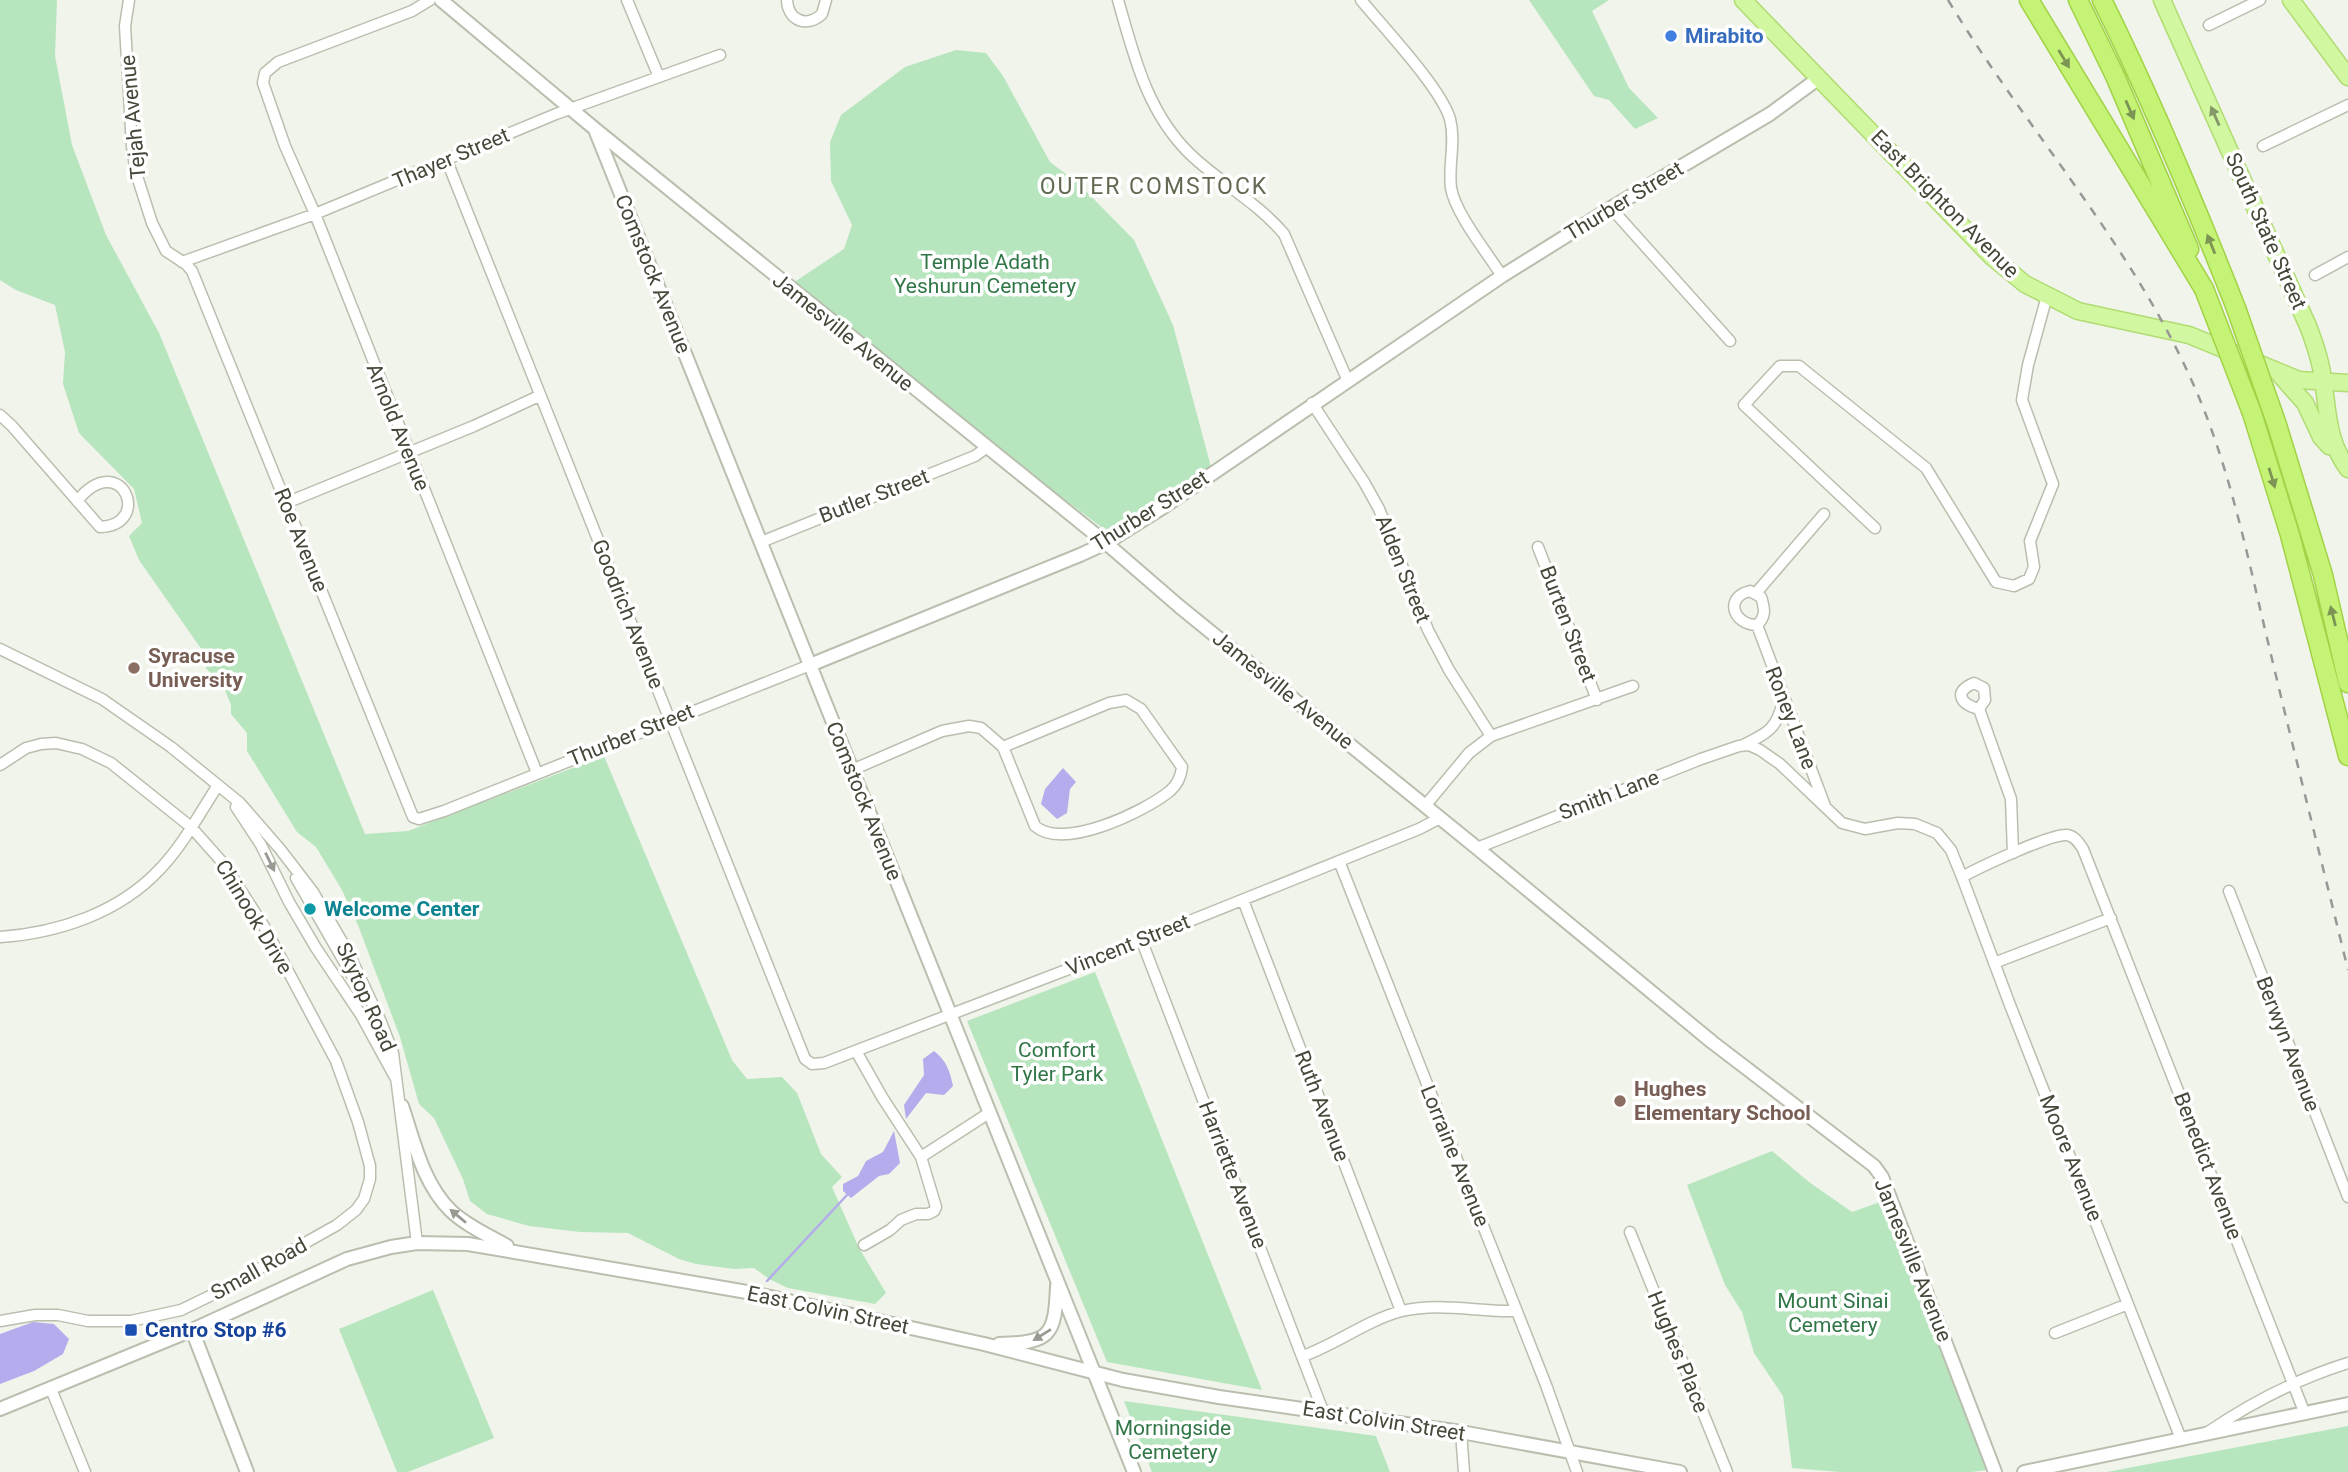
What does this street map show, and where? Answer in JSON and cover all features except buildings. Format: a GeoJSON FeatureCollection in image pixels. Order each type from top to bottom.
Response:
{"type":"FeatureCollection","features":[{"type":"Feature","properties":{"kind":"highway"},"geometry":{"type":"LineString","coordinates":[[2029,0],[2204,289]]}},
{"type":"Feature","properties":{"kind":"highway"},"geometry":{"type":"LineString","coordinates":[[2078,0],[2115,76],[2171,204],[2252,413],[2290,535],[2348,756]]}},
{"type":"Feature","properties":{"kind":"highway"},"geometry":{"type":"LineString","coordinates":[[2102,0],[2136,67],[2186,181],[2236,308],[2277,425],[2323,575],[2348,682]]}},
{"type":"Feature","properties":{"kind":"main road","name":"East Brighton Avenue"},"geometry":{"type":"LineString","coordinates":[[1743,0],[1992,257],[2025,284],[2083,312],[2189,335],[2299,380],[2348,383]]}},
{"type":"Feature","properties":{"kind":"main road","name":"South State Street"},"geometry":{"type":"LineString","coordinates":[[2162,0],[2315,344],[2324,383],[2330,434],[2346,466]]}},
{"type":"Feature","properties":{"kind":"main road"},"geometry":{"type":"LineString","coordinates":[[2291,0],[2348,77]]}},
{"type":"Feature","properties":{"kind":"main road"},"geometry":{"type":"LineString","coordinates":[[2299,380],[2315,344]]}},
{"type":"Feature","properties":{"kind":"main road"},"geometry":{"type":"LineString","coordinates":[[2278,372],[2305,403],[2321,437],[2346,466]]}},
{"type":"Feature","properties":{"kind":"street","name":"Tejah Avenue"},"geometry":{"type":"LineString","coordinates":[[129,0],[125,26],[136,173],[152,223],[166,251],[182,262]]}},
{"type":"Feature","properties":{"kind":"street","name":"Arnold Avenue"},"geometry":{"type":"LineString","coordinates":[[430,0],[412,10],[278,62],[271,66],[263,79],[285,146],[315,214],[537,773]]}},
{"type":"Feature","properties":{"kind":"street","name":"Jamesville Avenue"},"geometry":{"type":"LineString","coordinates":[[441,0],[595,129],[1106,543],[1180,607],[1712,1042],[1874,1166],[1882,1177],[1995,1472]]}},
{"type":"Feature","properties":{"kind":"street"},"geometry":{"type":"LineString","coordinates":[[627,0],[659,77]]}},
{"type":"Feature","properties":{"kind":"street"},"geometry":{"type":"LineString","coordinates":[[787,0],[789,12],[799,21],[806,22],[822,15],[826,0]]}},
{"type":"Feature","properties":{"kind":"street"},"geometry":{"type":"LineString","coordinates":[[1118,0],[1137,66],[1158,113],[1191,155],[1271,219],[1284,234],[1348,379]]}},
{"type":"Feature","properties":{"kind":"street"},"geometry":{"type":"LineString","coordinates":[[1361,0],[1443,104],[1450,119],[1453,139],[1450,167],[1452,191],[1458,208],[1502,276]]}},
{"type":"Feature","properties":{"kind":"street"},"geometry":{"type":"LineString","coordinates":[[2209,25],[2260,0]]}},
{"type":"Feature","properties":{"kind":"street","name":"Thayer Street"},"geometry":{"type":"LineString","coordinates":[[182,262],[315,214],[572,109],[720,55]]}},
{"type":"Feature","properties":{"kind":"street","name":"Thurber Street"},"geometry":{"type":"LineString","coordinates":[[416,818],[444,811],[1106,543],[1162,508],[1312,403],[1502,276],[1770,114],[1819,78]]}},
{"type":"Feature","properties":{"kind":"street"},"geometry":{"type":"LineString","coordinates":[[2263,146],[2348,105]]}},
{"type":"Feature","properties":{"kind":"street","name":"Comstock Avenue"},"geometry":{"type":"LineString","coordinates":[[595,129],[1134,1472]]}},
{"type":"Feature","properties":{"kind":"street","name":"Goodrich Avenue"},"geometry":{"type":"LineString","coordinates":[[447,161],[805,1059],[812,1064]]}},
{"type":"Feature","properties":{"kind":"street"},"geometry":{"type":"LineString","coordinates":[[1611,208],[1730,341]]}},
{"type":"Feature","properties":{"kind":"street"},"geometry":{"type":"LineString","coordinates":[[2315,275],[2348,257]]}},
{"type":"Feature","properties":{"kind":"street","name":"Roe Avenue"},"geometry":{"type":"LineString","coordinates":[[182,262],[192,271],[405,802],[416,818]]}},
{"type":"Feature","properties":{"kind":"street"},"geometry":{"type":"LineString","coordinates":[[1874,528],[1744,405],[1780,366],[1799,366],[1926,468],[1996,582],[2014,586],[2029,579],[2034,566],[2030,541],[2053,484],[2022,400],[2028,365],[2047,296]]}},
{"type":"Feature","properties":{"kind":"street"},"geometry":{"type":"LineString","coordinates":[[286,503],[540,396]]}},
{"type":"Feature","properties":{"kind":"street","name":"Alden Street"},"geometry":{"type":"LineString","coordinates":[[1312,403],[1379,509],[1428,630],[1449,670],[1491,736]]}},
{"type":"Feature","properties":{"kind":"street"},"geometry":{"type":"LineString","coordinates":[[0,415],[100,527],[114,524],[128,511],[128,502],[122,488],[112,481],[100,482],[85,491],[77,501]]}},
{"type":"Feature","properties":{"kind":"street","name":"Butler Street"},"geometry":{"type":"LineString","coordinates":[[761,542],[894,490],[975,456],[986,448]]}},
{"type":"Feature","properties":{"kind":"street","name":"Roney Lane"},"geometry":{"type":"LineString","coordinates":[[1756,593],[1824,514]]}},
{"type":"Feature","properties":{"kind":"street","name":"Burten Street"},"geometry":{"type":"LineString","coordinates":[[1538,547],[1597,700]]}},
{"type":"Feature","properties":{"kind":"street","name":"Roney Lane"},"geometry":{"type":"LineString","coordinates":[[1742,593],[1756,593],[1761,597],[1765,607],[1763,619],[1757,625],[1747,625],[1737,618],[1735,600],[1742,593]]}},
{"type":"Feature","properties":{"kind":"street","name":"Roney Lane"},"geometry":{"type":"LineString","coordinates":[[1757,625],[1827,810]]}},
{"type":"Feature","properties":{"kind":"street","name":"Skytop Road"},"geometry":{"type":"LineString","coordinates":[[0,649],[102,699],[148,729],[240,803],[282,850],[348,952],[382,1021],[393,1053],[402,1106],[417,1243]]}},
{"type":"Feature","properties":{"kind":"street"},"geometry":{"type":"LineString","coordinates":[[1425,806],[1469,753],[1491,736],[1633,686]]}},
{"type":"Feature","properties":{"kind":"street","name":"Smith Lane"},"geometry":{"type":"LineString","coordinates":[[1477,848],[1742,746],[1772,728],[1780,717],[1784,699]]}},
{"type":"Feature","properties":{"kind":"street"},"geometry":{"type":"LineString","coordinates":[[852,770],[942,731],[969,726],[981,728],[1003,747],[1035,826],[1042,832],[1054,835],[1081,832],[1145,806],[1172,790],[1180,777],[1182,767],[1141,709],[1126,700],[1109,703],[1003,747]]}},
{"type":"Feature","properties":{"kind":"street"},"geometry":{"type":"LineString","coordinates":[[1742,746],[1760,750],[1780,764],[1842,823],[1858,829],[1898,823],[1915,824],[1937,833],[1947,844],[1962,877],[2013,853],[2011,799],[1979,709]]}},
{"type":"Feature","properties":{"kind":"street","name":"Chinook Drive"},"geometry":{"type":"LineString","coordinates":[[0,765],[26,748],[41,744],[56,743],[82,749],[111,763],[191,827],[223,863],[265,928],[336,1061]]}},
{"type":"Feature","properties":{"kind":"street"},"geometry":{"type":"LineString","coordinates":[[0,937],[56,929],[101,911],[136,890],[158,871],[218,785]]}},
{"type":"Feature","properties":{"kind":"street","name":"Skytop Road"},"geometry":{"type":"LineString","coordinates":[[218,785],[261,845],[289,902],[361,1015],[399,1084]]}},
{"type":"Feature","properties":{"kind":"street","name":"Vincent Street"},"geometry":{"type":"LineString","coordinates":[[812,1064],[824,1063],[1100,957],[1419,830],[1440,818]]}},
{"type":"Feature","properties":{"kind":"street","name":"Benedict Avenue"},"geometry":{"type":"LineString","coordinates":[[2013,853],[2062,835],[2073,838],[2083,849],[2305,1413]]}},
{"type":"Feature","properties":{"kind":"street","name":"Lorraine Avenue"},"geometry":{"type":"LineString","coordinates":[[1339,861],[1577,1472]]}},
{"type":"Feature","properties":{"kind":"street","name":"Moore Avenue"},"geometry":{"type":"LineString","coordinates":[[1962,877],[2181,1439]]}},
{"type":"Feature","properties":{"kind":"street","name":"Berwyn Avenue"},"geometry":{"type":"LineString","coordinates":[[2229,891],[2348,1196]]}},
{"type":"Feature","properties":{"kind":"street"},"geometry":{"type":"LineString","coordinates":[[289,902],[309,893]]}},
{"type":"Feature","properties":{"kind":"street","name":"Ruth Avenue"},"geometry":{"type":"LineString","coordinates":[[1243,900],[1401,1311]]}},
{"type":"Feature","properties":{"kind":"street"},"geometry":{"type":"LineString","coordinates":[[1994,964],[2111,919]]}},
{"type":"Feature","properties":{"kind":"street"},"geometry":{"type":"LineString","coordinates":[[307,932],[326,920]]}},
{"type":"Feature","properties":{"kind":"street","name":"Harriette Avenue"},"geometry":{"type":"LineString","coordinates":[[1141,939],[1323,1411]]}},
{"type":"Feature","properties":{"kind":"street"},"geometry":{"type":"LineString","coordinates":[[856,1051],[921,1157],[936,1207],[928,1214],[916,1214],[901,1220],[890,1230],[864,1245]]}},
{"type":"Feature","properties":{"kind":"street","name":"Small Road"},"geometry":{"type":"LineString","coordinates":[[0,1321],[35,1314],[88,1321],[131,1321],[157,1317],[181,1310],[216,1293],[337,1225],[356,1210],[364,1199],[370,1179],[370,1166],[358,1122],[336,1061]]}},
{"type":"Feature","properties":{"kind":"street"},"geometry":{"type":"LineString","coordinates":[[402,1106],[422,1166],[445,1203],[470,1226],[517,1251]]}},
{"type":"Feature","properties":{"kind":"street"},"geometry":{"type":"LineString","coordinates":[[921,1157],[989,1113]]}},
{"type":"Feature","properties":{"kind":"street","name":"Hughes Place"},"geometry":{"type":"LineString","coordinates":[[1630,1232],[1727,1472]]}},
{"type":"Feature","properties":{"kind":"street","name":"East Colvin Street"},"geometry":{"type":"LineString","coordinates":[[0,1409],[192,1330],[347,1259],[417,1243],[468,1244],[747,1292],[984,1345],[1123,1380],[1219,1397],[1461,1432],[1680,1472]]}},
{"type":"Feature","properties":{"kind":"street"},"geometry":{"type":"LineString","coordinates":[[984,1345],[1042,1338],[1052,1328],[1056,1315],[1058,1282]]}},
{"type":"Feature","properties":{"kind":"street"},"geometry":{"type":"LineString","coordinates":[[2055,1333],[2128,1304]]}},
{"type":"Feature","properties":{"kind":"street"},"geometry":{"type":"LineString","coordinates":[[1303,1356],[1401,1311],[1424,1307],[1516,1311]]}},
{"type":"Feature","properties":{"kind":"street"},"geometry":{"type":"LineString","coordinates":[[192,1330],[247,1472]]}},
{"type":"Feature","properties":{"kind":"street"},"geometry":{"type":"LineString","coordinates":[[2203,1435],[2241,1409],[2293,1383],[2348,1363]]}},
{"type":"Feature","properties":{"kind":"street"},"geometry":{"type":"LineString","coordinates":[[51,1389],[85,1472]]}},
{"type":"Feature","properties":{"kind":"street"},"geometry":{"type":"LineString","coordinates":[[2024,1472],[2348,1405]]}},
{"type":"Feature","properties":{"kind":"street"},"geometry":{"type":"LineString","coordinates":[[1461,1432],[1464,1472]]}},
{"type":"Feature","properties":{"kind":"green space"},"geometry":{"type":"Polygon","coordinates":[[[0,0],[57,0],[55,56],[72,145],[106,235],[159,333],[365,834],[408,831],[604,756],[732,1060],[747,1079],[782,1077],[797,1093],[821,1154],[842,1177],[832,1187],[859,1248],[886,1293],[875,1304],[788,1288],[754,1268],[734,1269],[696,1264],[679,1259],[628,1233],[580,1232],[529,1226],[487,1214],[470,1201],[463,1179],[434,1118],[419,1104],[400,1037],[342,890],[316,847],[297,832],[247,751],[247,733],[231,714],[231,705],[225,690],[206,668],[202,650],[139,560],[129,536],[142,523],[134,489],[79,433],[63,384],[65,352],[55,305],[16,290],[0,280],[0,0]]]}},
{"type":"Feature","properties":{"kind":"green space"},"geometry":{"type":"Polygon","coordinates":[[[1529,0],[1609,0],[1592,11],[1629,88],[1658,118],[1635,129],[1609,100],[1594,96],[1529,0]]]}},
{"type":"Feature","properties":{"kind":"green space","name":"Temple Adath Yeshurun Cemetery"},"geometry":{"type":"Polygon","coordinates":[[[956,50],[986,53],[1003,76],[1050,162],[1079,184],[1134,240],[1173,325],[1211,467],[1135,520],[1108,532],[984,439],[793,283],[844,249],[852,225],[831,181],[830,142],[841,115],[905,67],[956,50]]]}},
{"type":"Feature","properties":{"kind":"green space","name":"Comfort Tyler Park"},"geometry":{"type":"Polygon","coordinates":[[[1095,972],[1262,1390],[1107,1362],[967,1021],[1095,972]]]}},
{"type":"Feature","properties":{"kind":"green space","name":"Mount Sinai Cemetery"},"geometry":{"type":"Polygon","coordinates":[[[1772,1151],[1809,1182],[1852,1212],[1883,1201],[1987,1470],[1840,1472],[1792,1468],[1783,1396],[1754,1353],[1742,1312],[1725,1285],[1687,1185],[1772,1151]]]}},
{"type":"Feature","properties":{"kind":"green space"},"geometry":{"type":"Polygon","coordinates":[[[433,1290],[494,1438],[408,1472],[397,1472],[339,1329],[433,1290]]]}},
{"type":"Feature","properties":{"kind":"green space","name":"Morningside Cemetery"},"geometry":{"type":"Polygon","coordinates":[[[1124,1401],[1376,1436],[1390,1472],[1152,1472],[1124,1401]]]}},
{"type":"Feature","properties":{"kind":"green space"},"geometry":{"type":"Polygon","coordinates":[[[2348,1426],[2348,1472],[2107,1472],[2348,1426]]]}},
{"type":"Feature","properties":{"kind":"shaded area"},"geometry":{"type":"Polygon","coordinates":[[[1063,768],[1076,782],[1070,789],[1067,813],[1057,819],[1041,804],[1045,789],[1063,768]]]}},
{"type":"Feature","properties":{"kind":"shaded area"},"geometry":{"type":"Polygon","coordinates":[[[934,1051],[947,1066],[953,1086],[944,1095],[926,1093],[906,1119],[904,1105],[924,1075],[923,1059],[934,1051]]]}},
{"type":"Feature","properties":{"kind":"shaded area"},"geometry":{"type":"Polygon","coordinates":[[[894,1131],[900,1163],[889,1174],[879,1176],[851,1198],[843,1191],[843,1184],[858,1176],[866,1161],[883,1152],[894,1131]]]}},
{"type":"Feature","properties":{"kind":"shaded area"},"geometry":{"type":"Polygon","coordinates":[[[33,1322],[54,1324],[69,1339],[63,1354],[34,1371],[0,1384],[0,1334],[33,1322]]]}},
{"type":"Feature","properties":{"kind":"waterway"},"geometry":{"type":"LineString","coordinates":[[767,1281],[847,1195]]}},
{"type":"Feature","properties":{"kind":"railway"},"geometry":{"type":"LineString","coordinates":[[1948,0],[2137,279],[2165,327],[2203,408],[2226,472],[2348,970]]}},
{"type":"Feature","properties":{"kind":"place","name":"Mirabito"},"geometry":{"type":"Point","coordinates":[1671,36]}},
{"type":"Feature","properties":{"kind":"place","name":"Syracuse University"},"geometry":{"type":"Point","coordinates":[134,668]}},
{"type":"Feature","properties":{"kind":"place","name":"Welcome Center"},"geometry":{"type":"Point","coordinates":[310,909]}},
{"type":"Feature","properties":{"kind":"place","name":"Hughes Elementary School"},"geometry":{"type":"Point","coordinates":[1620,1101]}},
{"type":"Feature","properties":{"kind":"place","name":"Centro Stop #6"},"geometry":{"type":"Point","coordinates":[131,1330]}},
{"type":"Feature","properties":{"kind":"district","name":"OUTER COMSTOCK"},"geometry":{"type":"Point","coordinates":[1154,186]}}]}
